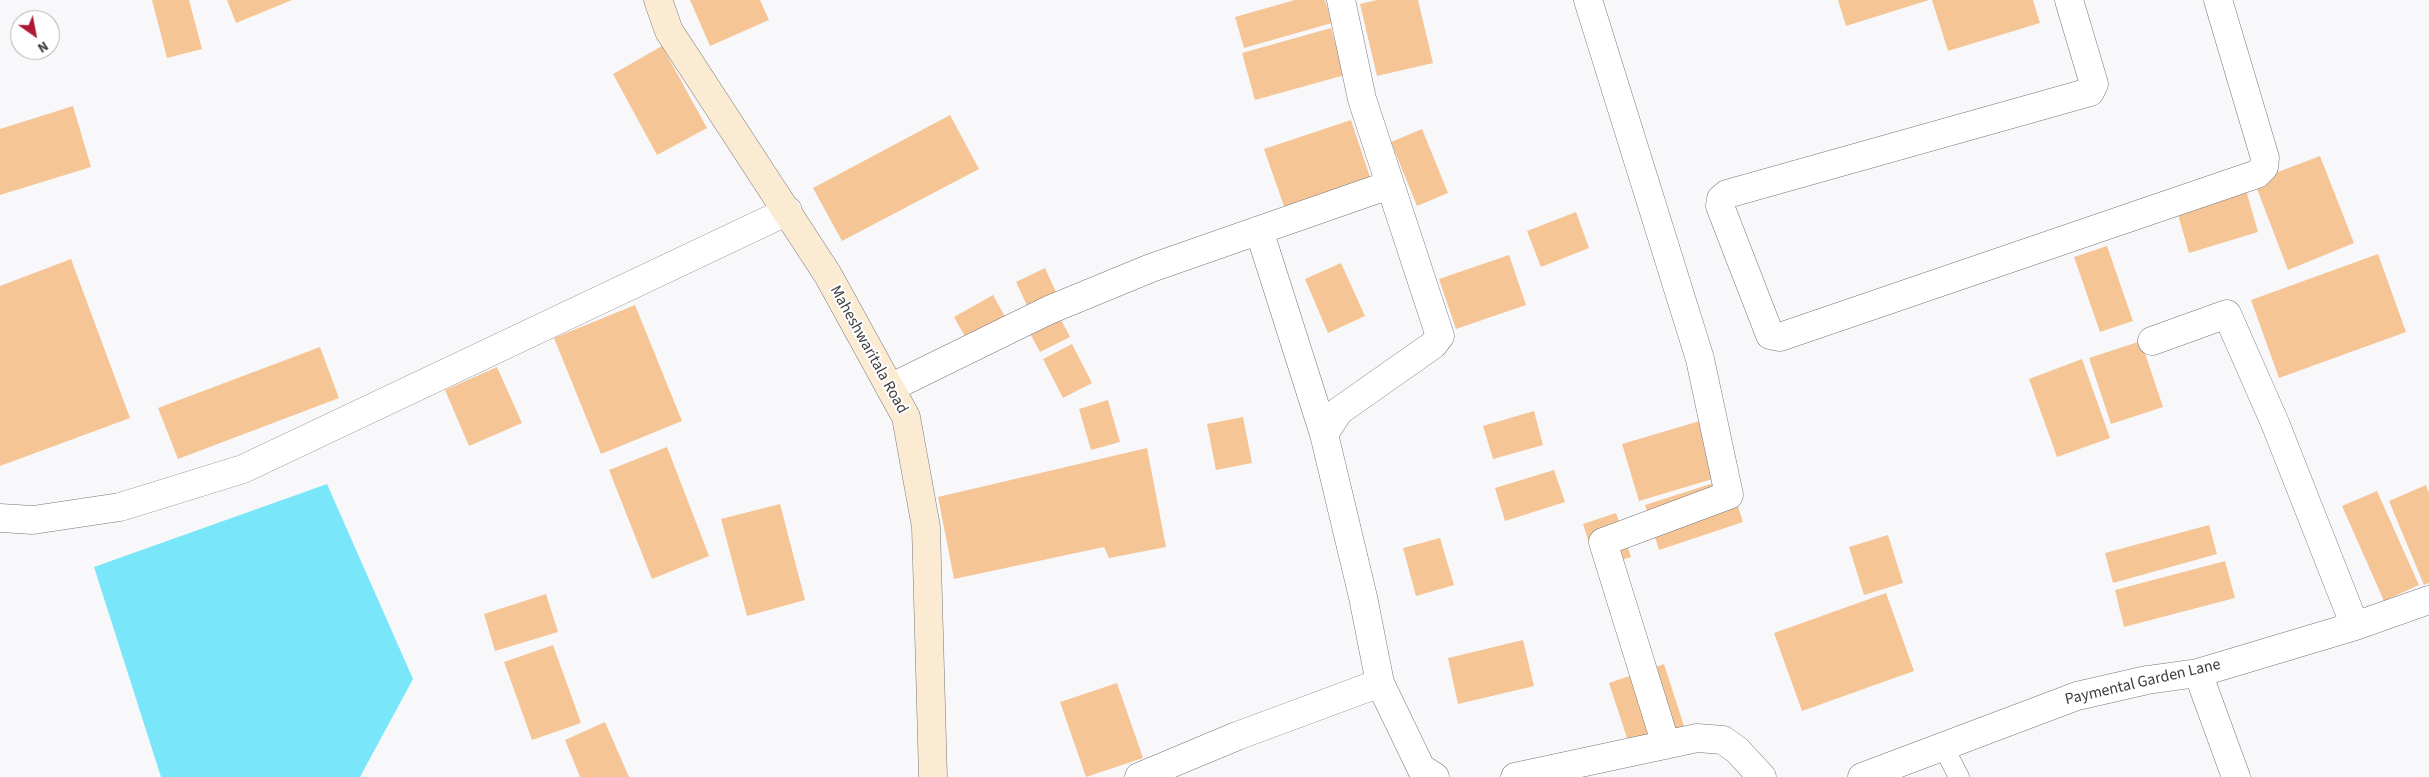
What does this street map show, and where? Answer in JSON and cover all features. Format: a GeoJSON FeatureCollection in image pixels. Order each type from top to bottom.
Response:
{"type":"FeatureCollection","features":[{"type":"Feature","properties":{"kind":"street","name":"Maheshwaritala Road"},"geometry":{"type":"LineString","coordinates":[[658,0],[669,31],[828,275],[906,417],[926,527],[933,777]]}},
{"type":"Feature","properties":{"kind":"street"},"geometry":{"type":"LineString","coordinates":[[1324,434],[1339,411],[1433,345],[1440,336],[1431,303],[1389,185],[1362,99],[1340,0]]}},
{"type":"Feature","properties":{"kind":"street"},"geometry":{"type":"LineString","coordinates":[[1588,0],[1700,359],[1729,495],[1603,542],[1666,745]]}},
{"type":"Feature","properties":{"kind":"street"},"geometry":{"type":"LineString","coordinates":[[2069,0],[2094,84],[2090,92],[1727,194],[1721,199],[1720,206],[1770,335],[1780,337],[2257,174],[2264,167],[2266,158],[2218,0]]}},
{"type":"Feature","properties":{"kind":"street"},"geometry":{"type":"LineString","coordinates":[[890,388],[1050,310],[1151,268],[1389,185]]}},
{"type":"Feature","properties":{"kind":"street"},"geometry":{"type":"LineString","coordinates":[[0,518],[33,520],[120,507],[243,469],[788,211]]}},
{"type":"Feature","properties":{"kind":"street"},"geometry":{"type":"LineString","coordinates":[[1259,230],[1324,434],[1363,597],[1380,683],[1421,768],[1435,777]]}},
{"type":"Feature","properties":{"kind":"street"},"geometry":{"type":"LineString","coordinates":[[2152,341],[2227,314],[2274,423],[2355,626]]}},
{"type":"Feature","properties":{"kind":"street","name":"Paymental Garden Lane"},"geometry":{"type":"LineString","coordinates":[[1862,777],[2077,696],[2147,680],[2198,672],[2355,626],[2429,600]]}},
{"type":"Feature","properties":{"kind":"street"},"geometry":{"type":"LineString","coordinates":[[2198,672],[2236,777]]}},
{"type":"Feature","properties":{"kind":"street"},"geometry":{"type":"LineString","coordinates":[[1139,777],[1237,736],[1380,683]]}},
{"type":"Feature","properties":{"kind":"street"},"geometry":{"type":"LineString","coordinates":[[1514,777],[1697,738],[1723,740],[1737,750],[1762,777]]}},
{"type":"Feature","properties":{"kind":"lane"},"geometry":{"type":"LineString","coordinates":[[1943,746],[1959,777]]}},
{"type":"Feature","properties":{"kind":"water"},"geometry":{"type":"Polygon","coordinates":[[[327,484],[413,679],[360,777],[161,777],[94,567],[327,484]]]}},
{"type":"Feature","properties":{"kind":"building"},"geometry":{"type":"Polygon","coordinates":[[[152,0],[189,0],[202,49],[167,58],[152,0]]]}},
{"type":"Feature","properties":{"kind":"building"},"geometry":{"type":"Polygon","coordinates":[[[227,0],[292,0],[236,23],[227,0]]]}},
{"type":"Feature","properties":{"kind":"building"},"geometry":{"type":"Polygon","coordinates":[[[690,0],[760,0],[769,20],[710,46],[690,0]]]}},
{"type":"Feature","properties":{"kind":"building"},"geometry":{"type":"Polygon","coordinates":[[[1295,0],[1325,0],[1332,23],[1244,48],[1235,17],[1295,0]]]}},
{"type":"Feature","properties":{"kind":"building"},"geometry":{"type":"Polygon","coordinates":[[[1377,0],[1418,0],[1433,63],[1377,76],[1360,4],[1377,0]]]}},
{"type":"Feature","properties":{"kind":"building"},"geometry":{"type":"Polygon","coordinates":[[[1838,0],[1929,0],[1846,26],[1838,0]]]}},
{"type":"Feature","properties":{"kind":"building"},"geometry":{"type":"Polygon","coordinates":[[[1932,0],[2033,0],[2040,23],[1948,51],[1932,0]]]}},
{"type":"Feature","properties":{"kind":"building"},"geometry":{"type":"Polygon","coordinates":[[[1331,28],[1345,75],[1255,100],[1242,53],[1331,28]]]}},
{"type":"Feature","properties":{"kind":"building"},"geometry":{"type":"Polygon","coordinates":[[[662,46],[707,128],[657,155],[613,74],[662,46]]]}},
{"type":"Feature","properties":{"kind":"building"},"geometry":{"type":"Polygon","coordinates":[[[73,106],[91,167],[0,195],[0,129],[73,106]]]}},
{"type":"Feature","properties":{"kind":"building"},"geometry":{"type":"Polygon","coordinates":[[[950,115],[979,169],[842,241],[813,188],[950,115]]]}},
{"type":"Feature","properties":{"kind":"building"},"geometry":{"type":"Polygon","coordinates":[[[1351,120],[1371,180],[1285,209],[1264,149],[1351,120]]]}},
{"type":"Feature","properties":{"kind":"building"},"geometry":{"type":"Polygon","coordinates":[[[1422,129],[1448,193],[1417,206],[1391,142],[1422,129]]]}},
{"type":"Feature","properties":{"kind":"building"},"geometry":{"type":"Polygon","coordinates":[[[2320,156],[2354,243],[2288,270],[2254,181],[2320,156]]]}},
{"type":"Feature","properties":{"kind":"building"},"geometry":{"type":"Polygon","coordinates":[[[2244,183],[2258,232],[2189,253],[2175,204],[2244,183]]]}},
{"type":"Feature","properties":{"kind":"building"},"geometry":{"type":"Polygon","coordinates":[[[1576,212],[1589,248],[1541,267],[1527,231],[1576,212]]]}},
{"type":"Feature","properties":{"kind":"building"},"geometry":{"type":"Polygon","coordinates":[[[2107,246],[2133,321],[2100,332],[2074,257],[2107,246]]]}},
{"type":"Feature","properties":{"kind":"building"},"geometry":{"type":"Polygon","coordinates":[[[2378,254],[2406,332],[2279,378],[2251,300],[2378,254]]]}},
{"type":"Feature","properties":{"kind":"building"},"geometry":{"type":"Polygon","coordinates":[[[1509,255],[1526,305],[1456,329],[1439,279],[1509,255]]]}},
{"type":"Feature","properties":{"kind":"building"},"geometry":{"type":"Polygon","coordinates":[[[71,259],[130,418],[0,466],[0,286],[71,259]]]}},
{"type":"Feature","properties":{"kind":"building"},"geometry":{"type":"Polygon","coordinates":[[[1341,263],[1365,316],[1328,333],[1305,279],[1341,263]]]}},
{"type":"Feature","properties":{"kind":"building"},"geometry":{"type":"Polygon","coordinates":[[[1045,268],[1060,301],[1031,314],[1016,282],[1045,268]]]}},
{"type":"Feature","properties":{"kind":"building"},"geometry":{"type":"Polygon","coordinates":[[[993,295],[1007,320],[968,342],[954,317],[993,295]]]}},
{"type":"Feature","properties":{"kind":"building"},"geometry":{"type":"Polygon","coordinates":[[[635,305],[682,421],[601,454],[554,338],[635,305]]]}},
{"type":"Feature","properties":{"kind":"building"},"geometry":{"type":"Polygon","coordinates":[[[1056,310],[1070,337],[1040,352],[1026,326],[1056,310]]]}},
{"type":"Feature","properties":{"kind":"building"},"geometry":{"type":"Polygon","coordinates":[[[2141,341],[2163,407],[2111,424],[2089,358],[2141,341]]]}},
{"type":"Feature","properties":{"kind":"building"},"geometry":{"type":"Polygon","coordinates":[[[1072,344],[1092,383],[1063,398],[1043,359],[1072,344]]]}},
{"type":"Feature","properties":{"kind":"building"},"geometry":{"type":"Polygon","coordinates":[[[320,347],[339,398],[178,459],[158,408],[320,347]]]}},
{"type":"Feature","properties":{"kind":"building"},"geometry":{"type":"Polygon","coordinates":[[[2082,359],[2110,438],[2057,457],[2029,379],[2082,359]]]}},
{"type":"Feature","properties":{"kind":"building"},"geometry":{"type":"Polygon","coordinates":[[[497,367],[522,423],[469,446],[445,390],[497,367]]]}},
{"type":"Feature","properties":{"kind":"building"},"geometry":{"type":"Polygon","coordinates":[[[1108,400],[1120,442],[1091,450],[1079,409],[1108,400]]]}},
{"type":"Feature","properties":{"kind":"building"},"geometry":{"type":"Polygon","coordinates":[[[1534,411],[1543,445],[1493,459],[1483,426],[1534,411]]]}},
{"type":"Feature","properties":{"kind":"building"},"geometry":{"type":"Polygon","coordinates":[[[1243,417],[1252,463],[1216,470],[1207,424],[1243,417]]]}},
{"type":"Feature","properties":{"kind":"building"},"geometry":{"type":"Polygon","coordinates":[[[1700,421],[1716,478],[1639,501],[1622,444],[1700,421]]]}},
{"type":"Feature","properties":{"kind":"building"},"geometry":{"type":"Polygon","coordinates":[[[667,447],[709,556],[652,579],[609,470],[667,447]]]}},
{"type":"Feature","properties":{"kind":"building"},"geometry":{"type":"Polygon","coordinates":[[[1147,448],[1166,547],[1109,558],[1104,547],[954,579],[938,497],[1147,448]]]}},
{"type":"Feature","properties":{"kind":"building"},"geometry":{"type":"Polygon","coordinates":[[[1554,470],[1565,502],[1505,521],[1495,488],[1554,470]]]}},
{"type":"Feature","properties":{"kind":"building"},"geometry":{"type":"Polygon","coordinates":[[[1729,478],[1743,522],[1659,550],[1645,505],[1729,478]]]}},
{"type":"Feature","properties":{"kind":"building"},"geometry":{"type":"Polygon","coordinates":[[[2426,485],[2429,493],[2429,583],[2424,585],[2389,501],[2426,485]]]}},
{"type":"Feature","properties":{"kind":"building"},"geometry":{"type":"Polygon","coordinates":[[[2377,491],[2419,585],[2384,601],[2342,506],[2377,491]]]}},
{"type":"Feature","properties":{"kind":"building"},"geometry":{"type":"Polygon","coordinates":[[[780,504],[805,600],[747,616],[721,519],[780,504]]]}},
{"type":"Feature","properties":{"kind":"building"},"geometry":{"type":"Polygon","coordinates":[[[1616,513],[1631,557],[1597,568],[1583,524],[1616,513]]]}},
{"type":"Feature","properties":{"kind":"building"},"geometry":{"type":"Polygon","coordinates":[[[2209,525],[2217,554],[2113,583],[2105,553],[2209,525]]]}},
{"type":"Feature","properties":{"kind":"building"},"geometry":{"type":"Polygon","coordinates":[[[1888,535],[1903,583],[1864,595],[1849,547],[1888,535]]]}},
{"type":"Feature","properties":{"kind":"building"},"geometry":{"type":"Polygon","coordinates":[[[1440,538],[1454,585],[1416,596],[1403,548],[1440,538]]]}},
{"type":"Feature","properties":{"kind":"building"},"geometry":{"type":"Polygon","coordinates":[[[2225,561],[2235,598],[2124,627],[2115,590],[2225,561]]]}},
{"type":"Feature","properties":{"kind":"building"},"geometry":{"type":"Polygon","coordinates":[[[1886,593],[1914,671],[1802,711],[1774,633],[1886,593]]]}},
{"type":"Feature","properties":{"kind":"building"},"geometry":{"type":"Polygon","coordinates":[[[546,594],[558,632],[495,651],[484,614],[546,594]]]}},
{"type":"Feature","properties":{"kind":"building"},"geometry":{"type":"Polygon","coordinates":[[[1523,640],[1534,686],[1458,704],[1448,658],[1523,640]]]}},
{"type":"Feature","properties":{"kind":"building"},"geometry":{"type":"Polygon","coordinates":[[[553,645],[581,723],[532,740],[504,662],[553,645]]]}},
{"type":"Feature","properties":{"kind":"building"},"geometry":{"type":"Polygon","coordinates":[[[1664,664],[1684,726],[1629,744],[1609,683],[1664,664]]]}},
{"type":"Feature","properties":{"kind":"building"},"geometry":{"type":"Polygon","coordinates":[[[1117,683],[1143,758],[1086,777],[1060,702],[1117,683]]]}},
{"type":"Feature","properties":{"kind":"building"},"geometry":{"type":"Polygon","coordinates":[[[605,722],[629,777],[580,777],[565,740],[605,722]]]}}]}
